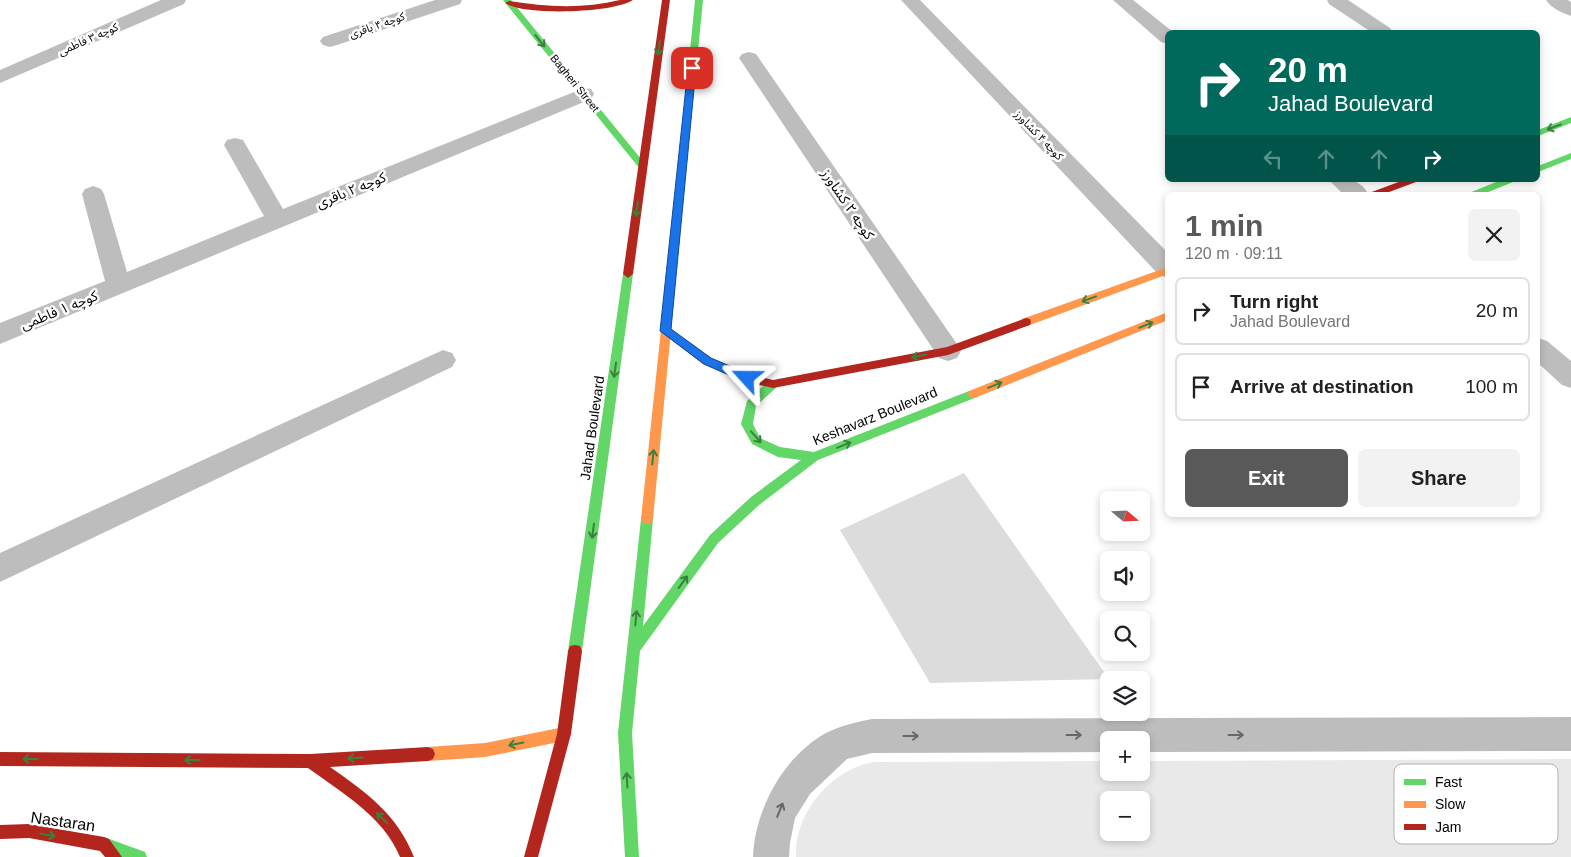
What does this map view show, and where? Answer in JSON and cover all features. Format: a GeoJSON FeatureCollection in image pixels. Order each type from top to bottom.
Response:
{"type":"FeatureCollection","features":[{"type":"Feature","properties":{"kind":"street","name":"کوچه ۳ فاطمی"},"geometry":{"type":"LineString","coordinates":[[0,78],[176,0]]}},
{"type":"Feature","properties":{"kind":"street","name":"کوچه ۴ باقری"},"geometry":{"type":"LineString","coordinates":[[330,41],[453,0]]}},
{"type":"Feature","properties":{"kind":"street"},"geometry":{"type":"LineString","coordinates":[[508,1],[541,10],[576,11],[612,6],[629,0]]}},
{"type":"Feature","properties":{"kind":"street","name":"Jahad Boulevard"},"geometry":{"type":"LineString","coordinates":[[530,857],[564,734],[666,0]]}},
{"type":"Feature","properties":{"kind":"street"},"geometry":{"type":"LineString","coordinates":[[632,857],[624,733],[699,0]]}},
{"type":"Feature","properties":{"kind":"street","name":"کوچه ۴ کشاورز"},"geometry":{"type":"LineString","coordinates":[[910,0],[1165,267]]}},
{"type":"Feature","properties":{"kind":"street"},"geometry":{"type":"LineString","coordinates":[[1122,0],[1165,36]]}},
{"type":"Feature","properties":{"kind":"street"},"geometry":{"type":"LineString","coordinates":[[1336,0],[1380,30]]}},
{"type":"Feature","properties":{"kind":"street"},"geometry":{"type":"LineString","coordinates":[[1555,0],[1571,10]]}},
{"type":"Feature","properties":{"kind":"street","name":"Bagheri Street"},"geometry":{"type":"LineString","coordinates":[[508,1],[643,167]]}},
{"type":"Feature","properties":{"kind":"street","name":"کوچه ۲ کشاورز"},"geometry":{"type":"LineString","coordinates":[[749,58],[948,351]]}},
{"type":"Feature","properties":{"kind":"street","name":"کوچه ۲ باقری"},"geometry":{"type":"LineString","coordinates":[[119,286],[584,94]]}},
{"type":"Feature","properties":{"kind":"street"},"geometry":{"type":"LineString","coordinates":[[1540,132],[1571,120]]}},
{"type":"Feature","properties":{"kind":"street"},"geometry":{"type":"LineString","coordinates":[[236,145],[278,220]]}},
{"type":"Feature","properties":{"kind":"street"},"geometry":{"type":"LineString","coordinates":[[1540,168],[1568,160]]}},
{"type":"Feature","properties":{"kind":"street"},"geometry":{"type":"LineString","coordinates":[[1342,182],[1354,192]]}},
{"type":"Feature","properties":{"kind":"street"},"geometry":{"type":"LineString","coordinates":[[1380,192],[1408,182]]}},
{"type":"Feature","properties":{"kind":"street"},"geometry":{"type":"LineString","coordinates":[[1476,182],[1486,189]]}},
{"type":"Feature","properties":{"kind":"street"},"geometry":{"type":"LineString","coordinates":[[1479,192],[1505,182]]}},
{"type":"Feature","properties":{"kind":"street"},"geometry":{"type":"LineString","coordinates":[[93,194],[119,286]]}},
{"type":"Feature","properties":{"kind":"street"},"geometry":{"type":"LineString","coordinates":[[665,331],[707,361],[747,378],[773,384],[948,351],[1165,271]]}},
{"type":"Feature","properties":{"kind":"street","name":"کوچه ۱ فاطمی"},"geometry":{"type":"LineString","coordinates":[[0,334],[119,286]]}},
{"type":"Feature","properties":{"kind":"street","name":"Keshavarz Boulevard"},"geometry":{"type":"LineString","coordinates":[[633,650],[714,539],[755,501],[814,457],[1165,317]]}},
{"type":"Feature","properties":{"kind":"street"},"geometry":{"type":"LineString","coordinates":[[1540,350],[1571,377]]}},
{"type":"Feature","properties":{"kind":"street"},"geometry":{"type":"LineString","coordinates":[[0,568],[443,360]]}},
{"type":"Feature","properties":{"kind":"street"},"geometry":{"type":"LineString","coordinates":[[773,384],[751,404],[746,424],[756,441],[778,452],[814,457]]}},
{"type":"Feature","properties":{"kind":"street"},"geometry":{"type":"LineString","coordinates":[[0,759],[310,761],[485,750],[564,734]]}},
{"type":"Feature","properties":{"kind":"street"},"geometry":{"type":"LineString","coordinates":[[771,857],[772,834],[777,817],[784,800],[795,784],[809,769],[837,746],[872,736],[1571,734]]}},
{"type":"Feature","properties":{"kind":"street"},"geometry":{"type":"LineString","coordinates":[[310,761],[383,818],[408,849],[408,857]]}},
{"type":"Feature","properties":{"kind":"street"},"geometry":{"type":"LineString","coordinates":[[630,829],[644,850]]}},
{"type":"Feature","properties":{"kind":"street","name":"Nastaran"},"geometry":{"type":"LineString","coordinates":[[0,832],[28,831],[104,844],[115,857]]}},
{"type":"Feature","properties":{"kind":"street"},"geometry":{"type":"LineString","coordinates":[[104,844],[140,857]]}},
{"type":"Feature","properties":{"kind":"shaded area"},"geometry":{"type":"Polygon","coordinates":[[[1571,759],[1571,857],[796,857],[801,824],[819,795],[844,773],[859,766],[875,762],[1100,761],[1100,781],[1150,781],[1150,761],[1571,759]]]}},
{"type":"Feature","properties":{"kind":"building"},"geometry":{"type":"Polygon","coordinates":[[[964,473],[1103,671],[1100,671],[1100,679],[930,683],[840,530],[964,473]]]}},
{"type":"Feature","properties":{"kind":"traffic: fast"},"geometry":{"type":"LineString","coordinates":[[507,0],[643,167]]}},
{"type":"Feature","properties":{"kind":"traffic: fast"},"geometry":{"type":"LineString","coordinates":[[686,131],[699,0]]}},
{"type":"Feature","properties":{"kind":"traffic: fast"},"geometry":{"type":"LineString","coordinates":[[1540,132],[1571,120]]}},
{"type":"Feature","properties":{"kind":"traffic: fast"},"geometry":{"type":"LineString","coordinates":[[1540,168],[1571,156]]}},
{"type":"Feature","properties":{"kind":"traffic: fast"},"geometry":{"type":"LineString","coordinates":[[1480,192],[1505,182]]}},
{"type":"Feature","properties":{"kind":"traffic: fast"},"geometry":{"type":"LineString","coordinates":[[575,651],[628,274]]}},
{"type":"Feature","properties":{"kind":"traffic: fast"},"geometry":{"type":"LineString","coordinates":[[773,384],[751,404],[747,424],[756,441],[778,452],[814,457]]}},
{"type":"Feature","properties":{"kind":"traffic: fast"},"geometry":{"type":"LineString","coordinates":[[634,648],[714,539],[755,501],[814,457],[973,394]]}},
{"type":"Feature","properties":{"kind":"traffic: fast"},"geometry":{"type":"LineString","coordinates":[[632,857],[625,733],[647,519]]}},
{"type":"Feature","properties":{"kind":"traffic: fast"},"geometry":{"type":"LineString","coordinates":[[104,844],[140,857]]}},
{"type":"Feature","properties":{"kind":"traffic: slow"},"geometry":{"type":"LineString","coordinates":[[647,519],[686,131]]}},
{"type":"Feature","properties":{"kind":"traffic: slow"},"geometry":{"type":"LineString","coordinates":[[1026,322],[1165,271]]}},
{"type":"Feature","properties":{"kind":"traffic: slow"},"geometry":{"type":"LineString","coordinates":[[973,394],[1165,317]]}},
{"type":"Feature","properties":{"kind":"traffic: slow"},"geometry":{"type":"LineString","coordinates":[[428,754],[485,750],[564,734]]}},
{"type":"Feature","properties":{"kind":"traffic: jam"},"geometry":{"type":"LineString","coordinates":[[509,3],[540,8],[569,9],[599,7],[629,0]]}},
{"type":"Feature","properties":{"kind":"traffic: jam"},"geometry":{"type":"LineString","coordinates":[[628,274],[666,0]]}},
{"type":"Feature","properties":{"kind":"traffic: jam"},"geometry":{"type":"LineString","coordinates":[[1380,192],[1408,182]]}},
{"type":"Feature","properties":{"kind":"traffic: jam"},"geometry":{"type":"LineString","coordinates":[[665,331],[707,361],[747,378],[773,384],[948,351],[1026,322]]}},
{"type":"Feature","properties":{"kind":"traffic: jam"},"geometry":{"type":"LineString","coordinates":[[531,857],[564,734],[575,651]]}},
{"type":"Feature","properties":{"kind":"traffic: jam"},"geometry":{"type":"LineString","coordinates":[[0,759],[310,761],[428,754]]}},
{"type":"Feature","properties":{"kind":"traffic: jam"},"geometry":{"type":"LineString","coordinates":[[310,761],[352,791],[380,815],[392,828],[401,842],[407,857]]}},
{"type":"Feature","properties":{"kind":"traffic: jam"},"geometry":{"type":"LineString","coordinates":[[0,832],[29,831],[104,844],[115,857]]}},
{"type":"Feature","properties":{"kind":"route"},"geometry":{"type":"LineString","coordinates":[[692,68],[665,331],[707,361],[747,378]]}}]}
